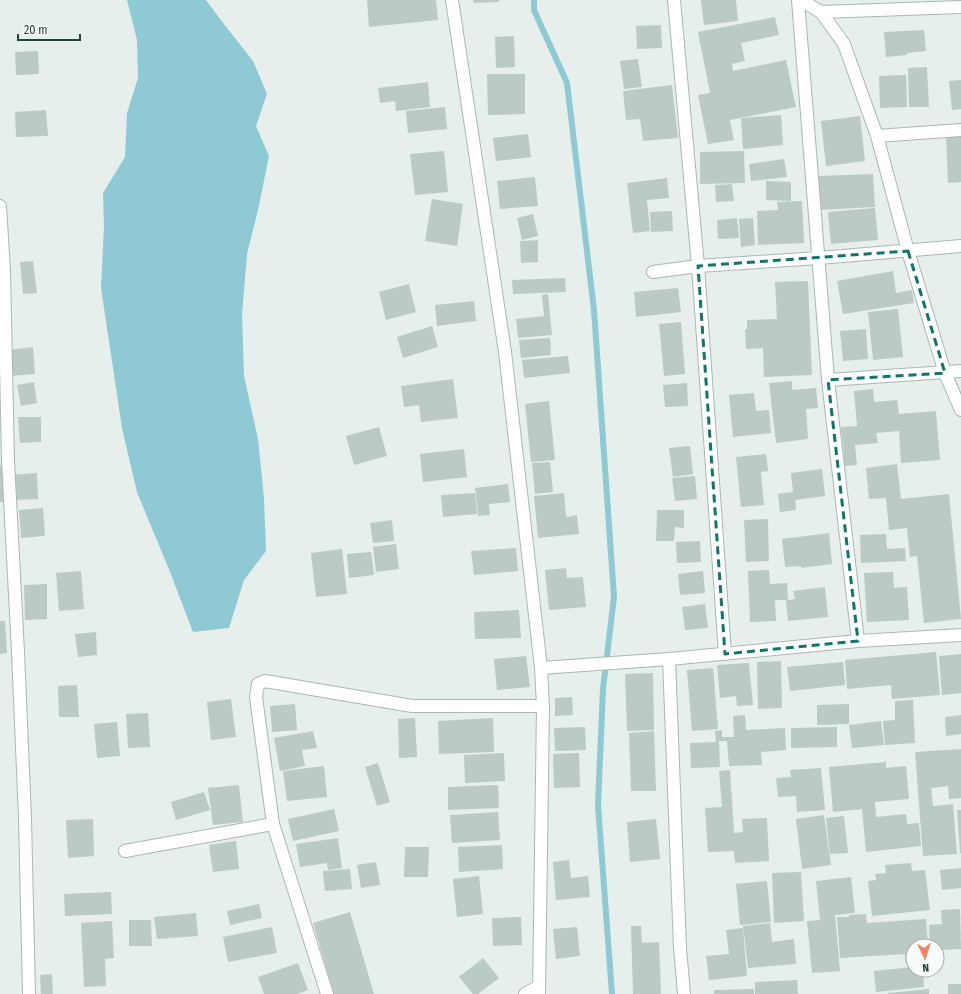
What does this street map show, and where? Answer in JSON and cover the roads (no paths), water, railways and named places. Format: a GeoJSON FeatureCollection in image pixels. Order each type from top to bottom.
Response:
{"type":"FeatureCollection","features":[{"type":"Feature","properties":{"kind":"street"},"geometry":{"type":"LineString","coordinates":[[452,0],[505,352],[541,668],[543,706],[539,990],[525,994]]}},
{"type":"Feature","properties":{"kind":"street"},"geometry":{"type":"LineString","coordinates":[[674,0],[698,266],[726,654]]}},
{"type":"Feature","properties":{"kind":"street"},"geometry":{"type":"LineString","coordinates":[[800,0],[821,12],[844,44],[877,136],[908,251],[945,373],[961,410]]}},
{"type":"Feature","properties":{"kind":"street"},"geometry":{"type":"LineString","coordinates":[[800,0],[828,380],[858,642]]}},
{"type":"Feature","properties":{"kind":"street"},"geometry":{"type":"LineString","coordinates":[[821,12],[961,7]]}},
{"type":"Feature","properties":{"kind":"street"},"geometry":{"type":"LineString","coordinates":[[877,136],[961,130]]}},
{"type":"Feature","properties":{"kind":"street"},"geometry":{"type":"LineString","coordinates":[[0,206],[4,271],[8,461],[22,755],[29,994]]}},
{"type":"Feature","properties":{"kind":"street"},"geometry":{"type":"LineString","coordinates":[[653,272],[698,266],[961,246]]}},
{"type":"Feature","properties":{"kind":"street"},"geometry":{"type":"LineString","coordinates":[[828,380],[961,371]]}},
{"type":"Feature","properties":{"kind":"street"},"geometry":{"type":"LineString","coordinates":[[541,668],[961,635]]}},
{"type":"Feature","properties":{"kind":"street"},"geometry":{"type":"LineString","coordinates":[[668,659],[680,948],[684,994]]}},
{"type":"Feature","properties":{"kind":"street"},"geometry":{"type":"LineString","coordinates":[[327,994],[273,824],[256,697],[258,684],[266,681],[412,706],[543,706]]}},
{"type":"Feature","properties":{"kind":"street"},"geometry":{"type":"LineString","coordinates":[[125,852],[273,824]]}},
{"type":"Feature","properties":{"kind":"water"},"geometry":{"type":"Polygon","coordinates":[[[127,0],[206,0],[253,61],[267,94],[256,126],[269,156],[247,254],[242,314],[244,376],[258,439],[264,498],[266,551],[244,580],[229,628],[193,632],[137,492],[122,428],[101,288],[104,226],[103,193],[125,157],[127,113],[138,78],[137,40],[127,0]]]}},
{"type":"Feature","properties":{"kind":"waterway"},"geometry":{"type":"LineString","coordinates":[[534,0],[534,10],[567,83],[594,310],[614,597],[603,689],[598,805],[612,994]]}}]}
